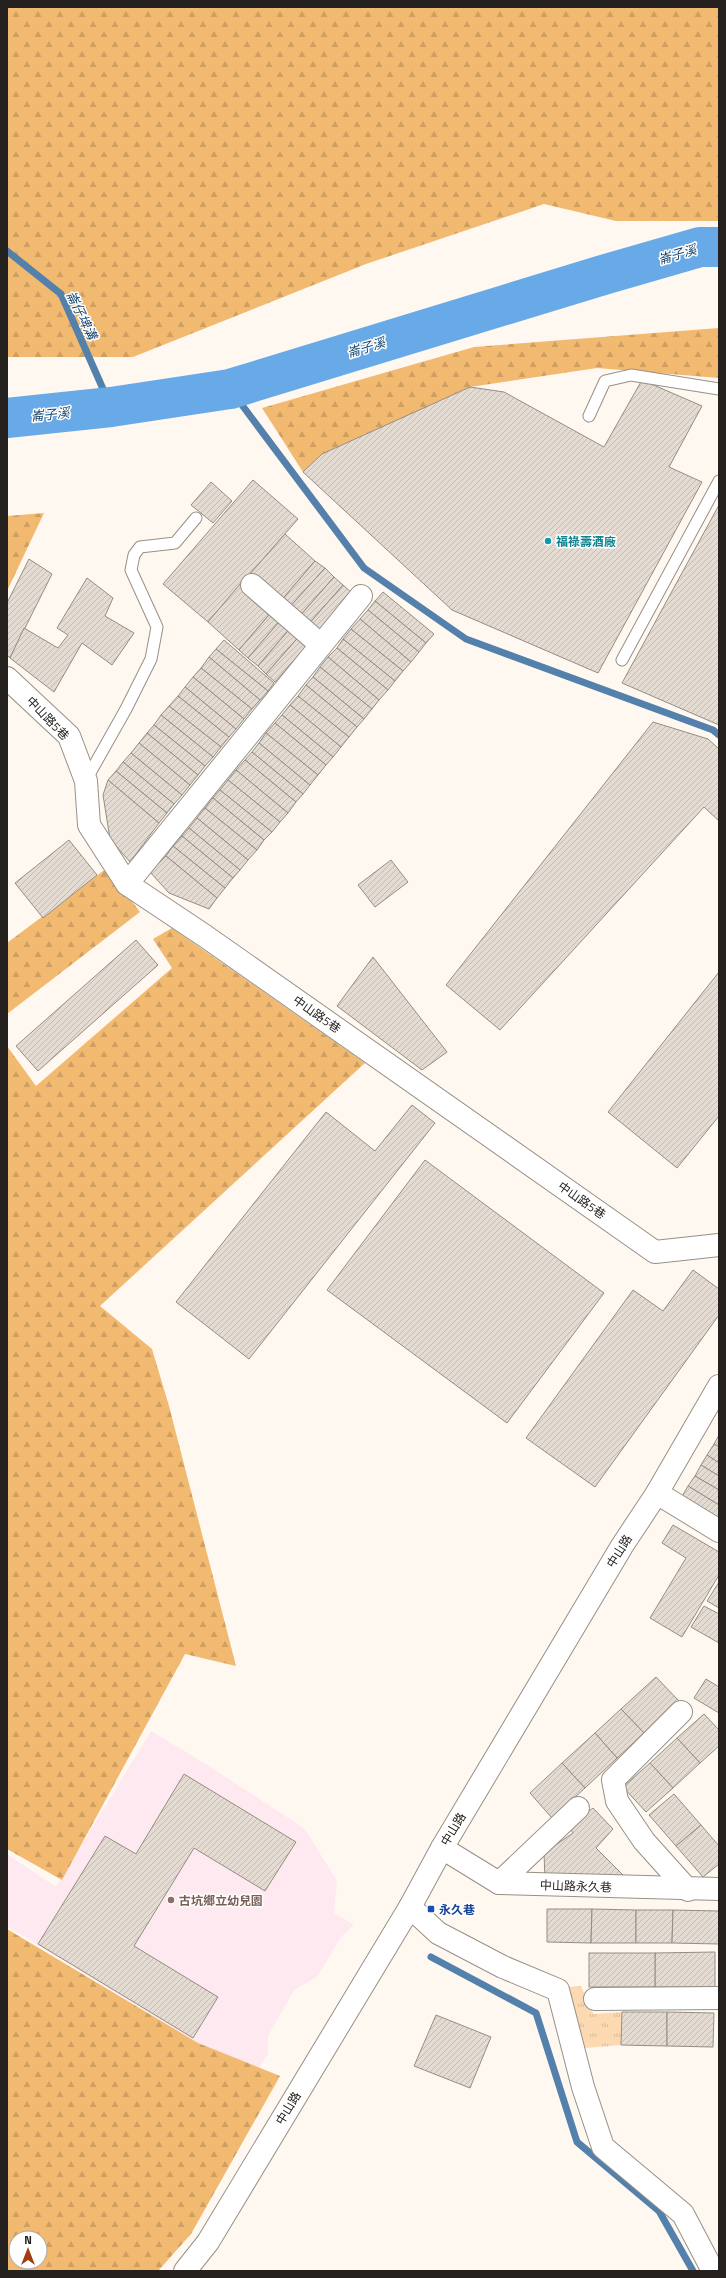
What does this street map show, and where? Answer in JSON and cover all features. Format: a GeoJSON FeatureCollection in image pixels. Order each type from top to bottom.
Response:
{"type":"FeatureCollection","features":[{"type":"Feature","properties":{"kind":"street"},"geometry":{"type":"LineString","coordinates":[[252,585],[321,645]]}},
{"type":"Feature","properties":{"kind":"street"},"geometry":{"type":"LineString","coordinates":[[127,884],[361,596]]}},
{"type":"Feature","properties":{"kind":"street","name":"中山路5巷"},"geometry":{"type":"LineString","coordinates":[[7,678],[69,736],[86,781],[89,825],[127,884],[205,936],[655,1252],[719,1245]]}},
{"type":"Feature","properties":{"kind":"street","name":"中山路"},"geometry":{"type":"LineString","coordinates":[[185,2271],[208,2242],[410,1907],[442,1848],[622,1546],[657,1493],[719,1386]]}},
{"type":"Feature","properties":{"kind":"street"},"geometry":{"type":"LineString","coordinates":[[657,1493],[719,1530]]}},
{"type":"Feature","properties":{"kind":"street"},"geometry":{"type":"LineString","coordinates":[[681,1712],[613,1780],[617,1801],[644,1841],[688,1890]]}},
{"type":"Feature","properties":{"kind":"street"},"geometry":{"type":"LineString","coordinates":[[499,1883],[578,1808]]}},
{"type":"Feature","properties":{"kind":"street","name":"中山路永久巷"},"geometry":{"type":"LineString","coordinates":[[442,1848],[499,1883],[688,1890],[719,1889]]}},
{"type":"Feature","properties":{"kind":"street"},"geometry":{"type":"LineString","coordinates":[[410,1907],[438,1932],[503,1967],[558,1990],[583,2087],[603,2147],[683,2214],[713,2271]]}},
{"type":"Feature","properties":{"kind":"street"},"geometry":{"type":"LineString","coordinates":[[595,1999],[719,1998]]}},
{"type":"Feature","properties":{"kind":"lane"},"geometry":{"type":"LineString","coordinates":[[589,416],[605,381],[631,375],[719,389]]}},
{"type":"Feature","properties":{"kind":"lane"},"geometry":{"type":"LineString","coordinates":[[622,660],[719,481]]}},
{"type":"Feature","properties":{"kind":"lane"},"geometry":{"type":"LineString","coordinates":[[86,781],[126,709],[151,659],[157,627],[131,570],[134,555],[140,547],[175,543],[196,518]]}},
{"type":"Feature","properties":{"kind":"shaded area","name":"古坑鄉立幼兒園"},"geometry":{"type":"Polygon","coordinates":[[[151,1731],[209,1766],[305,1829],[337,1881],[334,1913],[354,1925],[341,1937],[317,1977],[294,1990],[268,2036],[268,2054],[253,2077],[7,1926],[7,1854],[56,1887],[151,1731]]]}},
{"type":"Feature","properties":{"kind":"green space"},"geometry":{"type":"Polygon","coordinates":[[[7,7],[719,7],[719,221],[616,221],[544,204],[366,264],[133,357],[7,357],[7,7]]]}},
{"type":"Feature","properties":{"kind":"green space"},"geometry":{"type":"Polygon","coordinates":[[[719,328],[719,378],[597,368],[470,387],[322,454],[303,472],[262,408],[474,347],[719,328]]]}},
{"type":"Feature","properties":{"kind":"green space"},"geometry":{"type":"Polygon","coordinates":[[[44,513],[7,591],[7,516],[44,513]]]}},
{"type":"Feature","properties":{"kind":"green space"},"geometry":{"type":"Polygon","coordinates":[[[107,868],[140,912],[7,1014],[7,943],[107,868]]]}},
{"type":"Feature","properties":{"kind":"green space"},"geometry":{"type":"Polygon","coordinates":[[[172,928],[365,1063],[100,1306],[152,1349],[169,1406],[236,1666],[185,1654],[62,1880],[7,1849],[7,1046],[36,1086],[172,968],[153,939],[172,928]]]}},
{"type":"Feature","properties":{"kind":"green space"},"geometry":{"type":"Polygon","coordinates":[[[7,1929],[198,2043],[280,2076],[191,2234],[158,2271],[7,2271],[7,1929]]]}},
{"type":"Feature","properties":{"kind":"green space"},"geometry":{"type":"Polygon","coordinates":[[[581,1986],[593,2014],[622,2012],[621,2045],[585,2048],[565,1987],[581,1986]]]}},
{"type":"Feature","properties":{"kind":"building","name":"福祿壽酒廠"},"geometry":{"type":"Polygon","coordinates":[[[642,380],[702,406],[669,467],[702,482],[598,673],[452,610],[303,472],[322,454],[470,387],[504,392],[604,447],[642,380]]]}},
{"type":"Feature","properties":{"kind":"building"},"geometry":{"type":"Polygon","coordinates":[[[253,480],[298,519],[208,622],[163,584],[253,480]]]}},
{"type":"Feature","properties":{"kind":"building"},"geometry":{"type":"Polygon","coordinates":[[[211,482],[232,501],[213,523],[191,505],[211,482]]]}},
{"type":"Feature","properties":{"kind":"building"},"geometry":{"type":"Polygon","coordinates":[[[719,505],[719,725],[622,683],[719,505]]]}},
{"type":"Feature","properties":{"kind":"building"},"geometry":{"type":"Polygon","coordinates":[[[285,534],[315,561],[280,602],[249,575],[285,534]]]}},
{"type":"Feature","properties":{"kind":"building"},"geometry":{"type":"Polygon","coordinates":[[[29,559],[52,574],[10,658],[7,655],[7,603],[29,559]]]}},
{"type":"Feature","properties":{"kind":"building"},"geometry":{"type":"Polygon","coordinates":[[[315,561],[325,568],[288,609],[280,602],[315,561]]]}},
{"type":"Feature","properties":{"kind":"building"},"geometry":{"type":"Polygon","coordinates":[[[325,568],[334,577],[298,618],[288,609],[325,568]]]}},
{"type":"Feature","properties":{"kind":"building"},"geometry":{"type":"Polygon","coordinates":[[[334,577],[343,585],[307,626],[298,618],[334,577]]]}},
{"type":"Feature","properties":{"kind":"building"},"geometry":{"type":"Polygon","coordinates":[[[87,578],[113,598],[105,616],[134,633],[112,665],[82,643],[54,692],[10,658],[24,628],[58,648],[68,635],[57,628],[87,578]]]}},
{"type":"Feature","properties":{"kind":"building"},"geometry":{"type":"Polygon","coordinates":[[[241,583],[274,609],[239,650],[208,622],[241,583]]]}},
{"type":"Feature","properties":{"kind":"building"},"geometry":{"type":"Polygon","coordinates":[[[343,585],[352,593],[316,634],[307,626],[343,585]]]}},
{"type":"Feature","properties":{"kind":"building"},"geometry":{"type":"Polygon","coordinates":[[[383,592],[434,634],[426,643],[375,601],[383,592]]]}},
{"type":"Feature","properties":{"kind":"building"},"geometry":{"type":"Polygon","coordinates":[[[375,601],[426,643],[419,652],[368,610],[375,601]]]}},
{"type":"Feature","properties":{"kind":"building"},"geometry":{"type":"Polygon","coordinates":[[[274,609],[284,616],[248,658],[239,650],[274,609]]]}},
{"type":"Feature","properties":{"kind":"building"},"geometry":{"type":"Polygon","coordinates":[[[368,610],[419,652],[411,662],[360,619],[368,610]]]}},
{"type":"Feature","properties":{"kind":"building"},"geometry":{"type":"Polygon","coordinates":[[[284,616],[293,625],[258,666],[248,658],[284,616]]]}},
{"type":"Feature","properties":{"kind":"building"},"geometry":{"type":"Polygon","coordinates":[[[360,619],[411,662],[403,671],[351,629],[360,619]]]}},
{"type":"Feature","properties":{"kind":"building"},"geometry":{"type":"Polygon","coordinates":[[[293,625],[302,633],[266,674],[258,666],[293,625]]]}},
{"type":"Feature","properties":{"kind":"building"},"geometry":{"type":"Polygon","coordinates":[[[351,629],[403,671],[395,681],[343,639],[351,629]]]}},
{"type":"Feature","properties":{"kind":"building"},"geometry":{"type":"Polygon","coordinates":[[[302,633],[311,641],[275,682],[266,674],[302,633]]]}},
{"type":"Feature","properties":{"kind":"building"},"geometry":{"type":"Polygon","coordinates":[[[343,639],[395,681],[388,690],[337,648],[343,639]]]}},
{"type":"Feature","properties":{"kind":"building"},"geometry":{"type":"Polygon","coordinates":[[[224,640],[274,683],[268,691],[216,649],[224,640]]]}},
{"type":"Feature","properties":{"kind":"building"},"geometry":{"type":"Polygon","coordinates":[[[337,648],[388,690],[379,700],[328,657],[337,648]]]}},
{"type":"Feature","properties":{"kind":"building"},"geometry":{"type":"Polygon","coordinates":[[[216,649],[268,691],[260,700],[209,657],[216,649]]]}},
{"type":"Feature","properties":{"kind":"building"},"geometry":{"type":"Polygon","coordinates":[[[209,657],[260,700],[252,709],[201,668],[209,657]]]}},
{"type":"Feature","properties":{"kind":"building"},"geometry":{"type":"Polygon","coordinates":[[[328,657],[379,700],[372,709],[320,667],[328,657]]]}},
{"type":"Feature","properties":{"kind":"building"},"geometry":{"type":"Polygon","coordinates":[[[320,667],[372,709],[364,719],[313,677],[320,667]]]}},
{"type":"Feature","properties":{"kind":"building"},"geometry":{"type":"Polygon","coordinates":[[[201,668],[252,709],[244,719],[193,677],[201,668]]]}},
{"type":"Feature","properties":{"kind":"building"},"geometry":{"type":"Polygon","coordinates":[[[193,677],[244,719],[236,729],[185,687],[193,677]]]}},
{"type":"Feature","properties":{"kind":"building"},"geometry":{"type":"Polygon","coordinates":[[[313,677],[364,719],[357,727],[306,685],[313,677]]]}},
{"type":"Feature","properties":{"kind":"building"},"geometry":{"type":"Polygon","coordinates":[[[306,685],[357,727],[349,737],[298,696],[306,685]]]}},
{"type":"Feature","properties":{"kind":"building"},"geometry":{"type":"Polygon","coordinates":[[[185,687],[236,729],[229,737],[178,696],[185,687]]]}},
{"type":"Feature","properties":{"kind":"building"},"geometry":{"type":"Polygon","coordinates":[[[178,696],[229,737],[221,747],[169,706],[178,696]]]}},
{"type":"Feature","properties":{"kind":"building"},"geometry":{"type":"Polygon","coordinates":[[[298,696],[349,737],[341,747],[290,705],[298,696]]]}},
{"type":"Feature","properties":{"kind":"building"},"geometry":{"type":"Polygon","coordinates":[[[290,705],[341,747],[333,757],[282,715],[290,705]]]}},
{"type":"Feature","properties":{"kind":"building"},"geometry":{"type":"Polygon","coordinates":[[[169,706],[221,747],[213,757],[161,715],[169,706]]]}},
{"type":"Feature","properties":{"kind":"building"},"geometry":{"type":"Polygon","coordinates":[[[161,715],[213,757],[205,766],[154,725],[161,715]]]}},
{"type":"Feature","properties":{"kind":"building"},"geometry":{"type":"Polygon","coordinates":[[[282,715],[333,757],[326,765],[275,723],[282,715]]]}},
{"type":"Feature","properties":{"kind":"building"},"geometry":{"type":"Polygon","coordinates":[[[653,722],[708,739],[719,749],[719,821],[704,807],[500,1030],[446,985],[653,722]]]}},
{"type":"Feature","properties":{"kind":"building"},"geometry":{"type":"Polygon","coordinates":[[[275,723],[326,765],[318,775],[266,733],[275,723]]]}},
{"type":"Feature","properties":{"kind":"building"},"geometry":{"type":"Polygon","coordinates":[[[154,725],[205,766],[198,775],[147,733],[154,725]]]}},
{"type":"Feature","properties":{"kind":"building"},"geometry":{"type":"Polygon","coordinates":[[[147,733],[198,775],[190,785],[139,743],[147,733]]]}},
{"type":"Feature","properties":{"kind":"building"},"geometry":{"type":"Polygon","coordinates":[[[266,733],[318,775],[310,785],[259,743],[266,733]]]}},
{"type":"Feature","properties":{"kind":"building"},"geometry":{"type":"Polygon","coordinates":[[[139,743],[190,785],[182,795],[131,753],[139,743]]]}},
{"type":"Feature","properties":{"kind":"building"},"geometry":{"type":"Polygon","coordinates":[[[259,743],[310,785],[303,794],[252,752],[259,743]]]}},
{"type":"Feature","properties":{"kind":"building"},"geometry":{"type":"Polygon","coordinates":[[[252,752],[303,794],[296,802],[245,760],[252,752]]]}},
{"type":"Feature","properties":{"kind":"building"},"geometry":{"type":"Polygon","coordinates":[[[131,753],[182,795],[174,804],[123,762],[131,753]]]}},
{"type":"Feature","properties":{"kind":"building"},"geometry":{"type":"Polygon","coordinates":[[[245,760],[296,802],[288,813],[236,770],[245,760]]]}},
{"type":"Feature","properties":{"kind":"building"},"geometry":{"type":"Polygon","coordinates":[[[123,762],[174,804],[167,813],[116,771],[123,762]]]}},
{"type":"Feature","properties":{"kind":"building"},"geometry":{"type":"Polygon","coordinates":[[[236,770],[288,813],[280,822],[228,780],[236,770]]]}},
{"type":"Feature","properties":{"kind":"building"},"geometry":{"type":"Polygon","coordinates":[[[116,771],[167,813],[159,823],[108,780],[116,771]]]}},
{"type":"Feature","properties":{"kind":"building"},"geometry":{"type":"Polygon","coordinates":[[[108,780],[159,823],[130,862],[110,839],[103,795],[108,780]]]}},
{"type":"Feature","properties":{"kind":"building"},"geometry":{"type":"Polygon","coordinates":[[[228,780],[280,822],[272,832],[220,790],[228,780]]]}},
{"type":"Feature","properties":{"kind":"building"},"geometry":{"type":"Polygon","coordinates":[[[220,790],[272,832],[264,840],[213,798],[220,790]]]}},
{"type":"Feature","properties":{"kind":"building"},"geometry":{"type":"Polygon","coordinates":[[[213,798],[264,840],[257,850],[205,808],[213,798]]]}},
{"type":"Feature","properties":{"kind":"building"},"geometry":{"type":"Polygon","coordinates":[[[205,808],[257,850],[248,860],[197,818],[205,808]]]}},
{"type":"Feature","properties":{"kind":"building"},"geometry":{"type":"Polygon","coordinates":[[[197,818],[248,860],[240,870],[189,828],[197,818]]]}},
{"type":"Feature","properties":{"kind":"building"},"geometry":{"type":"Polygon","coordinates":[[[189,828],[240,870],[233,878],[182,836],[189,828]]]}},
{"type":"Feature","properties":{"kind":"building"},"geometry":{"type":"Polygon","coordinates":[[[182,836],[233,878],[225,888],[173,846],[182,836]]]}},
{"type":"Feature","properties":{"kind":"building"},"geometry":{"type":"Polygon","coordinates":[[[69,840],[97,875],[43,918],[15,883],[69,840]]]}},
{"type":"Feature","properties":{"kind":"building"},"geometry":{"type":"Polygon","coordinates":[[[173,846],[225,888],[217,898],[166,856],[173,846]]]}},
{"type":"Feature","properties":{"kind":"building"},"geometry":{"type":"Polygon","coordinates":[[[166,856],[217,898],[209,909],[169,893],[150,872],[166,856]]]}},
{"type":"Feature","properties":{"kind":"building"},"geometry":{"type":"Polygon","coordinates":[[[391,860],[408,882],[375,907],[358,885],[391,860]]]}},
{"type":"Feature","properties":{"kind":"building"},"geometry":{"type":"Polygon","coordinates":[[[136,940],[158,965],[38,1071],[16,1046],[136,940]]]}},
{"type":"Feature","properties":{"kind":"building"},"geometry":{"type":"Polygon","coordinates":[[[373,957],[447,1052],[422,1070],[337,1006],[373,957]]]}},
{"type":"Feature","properties":{"kind":"building"},"geometry":{"type":"Polygon","coordinates":[[[719,972],[719,1116],[677,1168],[608,1112],[719,972]]]}},
{"type":"Feature","properties":{"kind":"building"},"geometry":{"type":"Polygon","coordinates":[[[412,1105],[435,1123],[249,1359],[176,1302],[326,1112],[375,1151],[412,1105]]]}},
{"type":"Feature","properties":{"kind":"building"},"geometry":{"type":"Polygon","coordinates":[[[425,1160],[604,1293],[507,1423],[327,1290],[425,1160]]]}},
{"type":"Feature","properties":{"kind":"building"},"geometry":{"type":"Polygon","coordinates":[[[693,1270],[719,1289],[719,1315],[595,1487],[526,1438],[633,1290],[663,1311],[693,1270]]]}},
{"type":"Feature","properties":{"kind":"building"},"geometry":{"type":"Polygon","coordinates":[[[719,1435],[719,1447],[714,1444],[719,1435]]]}},
{"type":"Feature","properties":{"kind":"building"},"geometry":{"type":"Polygon","coordinates":[[[714,1444],[719,1447],[719,1463],[707,1455],[714,1444]]]}},
{"type":"Feature","properties":{"kind":"building"},"geometry":{"type":"Polygon","coordinates":[[[707,1455],[719,1463],[719,1476],[701,1465],[707,1455]]]}},
{"type":"Feature","properties":{"kind":"building"},"geometry":{"type":"Polygon","coordinates":[[[701,1465],[719,1476],[719,1490],[695,1476],[701,1465]]]}},
{"type":"Feature","properties":{"kind":"building"},"geometry":{"type":"Polygon","coordinates":[[[695,1476],[719,1490],[719,1505],[688,1486],[695,1476]]]}},
{"type":"Feature","properties":{"kind":"building"},"geometry":{"type":"Polygon","coordinates":[[[688,1486],[719,1505],[719,1521],[681,1498],[688,1486]]]}},
{"type":"Feature","properties":{"kind":"building"},"geometry":{"type":"Polygon","coordinates":[[[673,1525],[719,1552],[719,1575],[682,1637],[650,1618],[686,1558],[662,1543],[673,1525]]]}},
{"type":"Feature","properties":{"kind":"building"},"geometry":{"type":"Polygon","coordinates":[[[719,1582],[719,1608],[707,1601],[719,1582]]]}},
{"type":"Feature","properties":{"kind":"building"},"geometry":{"type":"Polygon","coordinates":[[[704,1606],[719,1614],[719,1643],[691,1627],[704,1606]]]}},
{"type":"Feature","properties":{"kind":"building"},"geometry":{"type":"Polygon","coordinates":[[[656,1677],[679,1701],[644,1733],[621,1709],[656,1677]]]}},
{"type":"Feature","properties":{"kind":"building"},"geometry":{"type":"Polygon","coordinates":[[[706,1679],[719,1687],[719,1713],[694,1698],[706,1679]]]}},
{"type":"Feature","properties":{"kind":"building"},"geometry":{"type":"Polygon","coordinates":[[[621,1709],[644,1733],[617,1758],[595,1733],[621,1709]]]}},
{"type":"Feature","properties":{"kind":"building"},"geometry":{"type":"Polygon","coordinates":[[[704,1714],[719,1730],[719,1746],[700,1763],[677,1738],[704,1714]]]}},
{"type":"Feature","properties":{"kind":"building"},"geometry":{"type":"Polygon","coordinates":[[[595,1733],[617,1758],[585,1788],[562,1763],[595,1733]]]}},
{"type":"Feature","properties":{"kind":"building"},"geometry":{"type":"Polygon","coordinates":[[[677,1738],[700,1763],[673,1788],[650,1763],[677,1738]]]}},
{"type":"Feature","properties":{"kind":"building"},"geometry":{"type":"Polygon","coordinates":[[[562,1763],[585,1788],[552,1818],[530,1793],[562,1763]]]}},
{"type":"Feature","properties":{"kind":"building"},"geometry":{"type":"Polygon","coordinates":[[[650,1763],[673,1788],[646,1812],[623,1787],[650,1763]]]}},
{"type":"Feature","properties":{"kind":"building"},"geometry":{"type":"Polygon","coordinates":[[[184,1774],[296,1842],[265,1891],[194,1848],[134,1946],[218,1997],[193,2038],[38,1944],[105,1836],[136,1854],[184,1774]]]}},
{"type":"Feature","properties":{"kind":"building"},"geometry":{"type":"Polygon","coordinates":[[[674,1794],[701,1825],[676,1846],[649,1815],[674,1794]]]}},
{"type":"Feature","properties":{"kind":"building"},"geometry":{"type":"Polygon","coordinates":[[[593,1808],[613,1829],[596,1848],[628,1880],[545,1880],[544,1853],[573,1833],[569,1826],[593,1808]]]}},
{"type":"Feature","properties":{"kind":"building"},"geometry":{"type":"Polygon","coordinates":[[[701,1825],[719,1846],[719,1864],[703,1877],[676,1846],[701,1825]]]}},
{"type":"Feature","properties":{"kind":"building"},"geometry":{"type":"Polygon","coordinates":[[[547,1909],[592,1909],[591,1943],[547,1942],[547,1909]]]}},
{"type":"Feature","properties":{"kind":"building"},"geometry":{"type":"Polygon","coordinates":[[[592,1909],[636,1910],[636,1943],[591,1943],[592,1909]]]}},
{"type":"Feature","properties":{"kind":"building"},"geometry":{"type":"Polygon","coordinates":[[[636,1910],[673,1910],[672,1943],[636,1943],[636,1910]]]}},
{"type":"Feature","properties":{"kind":"building"},"geometry":{"type":"Polygon","coordinates":[[[673,1910],[719,1911],[719,1944],[672,1943],[673,1910]]]}},
{"type":"Feature","properties":{"kind":"building"},"geometry":{"type":"Polygon","coordinates":[[[715,1952],[715,1987],[655,1987],[655,1953],[715,1952]]]}},
{"type":"Feature","properties":{"kind":"building"},"geometry":{"type":"Polygon","coordinates":[[[589,1953],[655,1953],[655,1987],[589,1987],[589,1953]]]}},
{"type":"Feature","properties":{"kind":"building"},"geometry":{"type":"Polygon","coordinates":[[[622,2012],[667,2012],[667,2046],[621,2045],[622,2012]]]}},
{"type":"Feature","properties":{"kind":"building"},"geometry":{"type":"Polygon","coordinates":[[[667,2012],[714,2013],[713,2047],[667,2046],[667,2012]]]}},
{"type":"Feature","properties":{"kind":"building"},"geometry":{"type":"Polygon","coordinates":[[[436,2015],[491,2037],[470,2088],[414,2066],[436,2015]]]}},
{"type":"Feature","properties":{"kind":"waterway","name":"崙子溪"},"geometry":{"type":"LineString","coordinates":[[7,418],[111,407],[230,389],[603,275],[700,247],[719,247]]}},
{"type":"Feature","properties":{"kind":"waterway","name":"崙仔埤溝"},"geometry":{"type":"LineString","coordinates":[[7,251],[61,294],[111,407]]}},
{"type":"Feature","properties":{"kind":"waterway"},"geometry":{"type":"LineString","coordinates":[[230,389],[364,568],[466,639],[713,730],[719,735]]}},
{"type":"Feature","properties":{"kind":"waterway"},"geometry":{"type":"LineString","coordinates":[[431,1957],[536,2013],[577,2142],[659,2211],[693,2271]]}},
{"type":"Feature","properties":{"kind":"place","name":"福祿壽酒廠"},"geometry":{"type":"Point","coordinates":[548,541]}},
{"type":"Feature","properties":{"kind":"place","name":"古坑鄉立幼兒園"},"geometry":{"type":"Point","coordinates":[171,1900]}},
{"type":"Feature","properties":{"kind":"place","name":"永久巷"},"geometry":{"type":"Point","coordinates":[431,1909]}}]}
